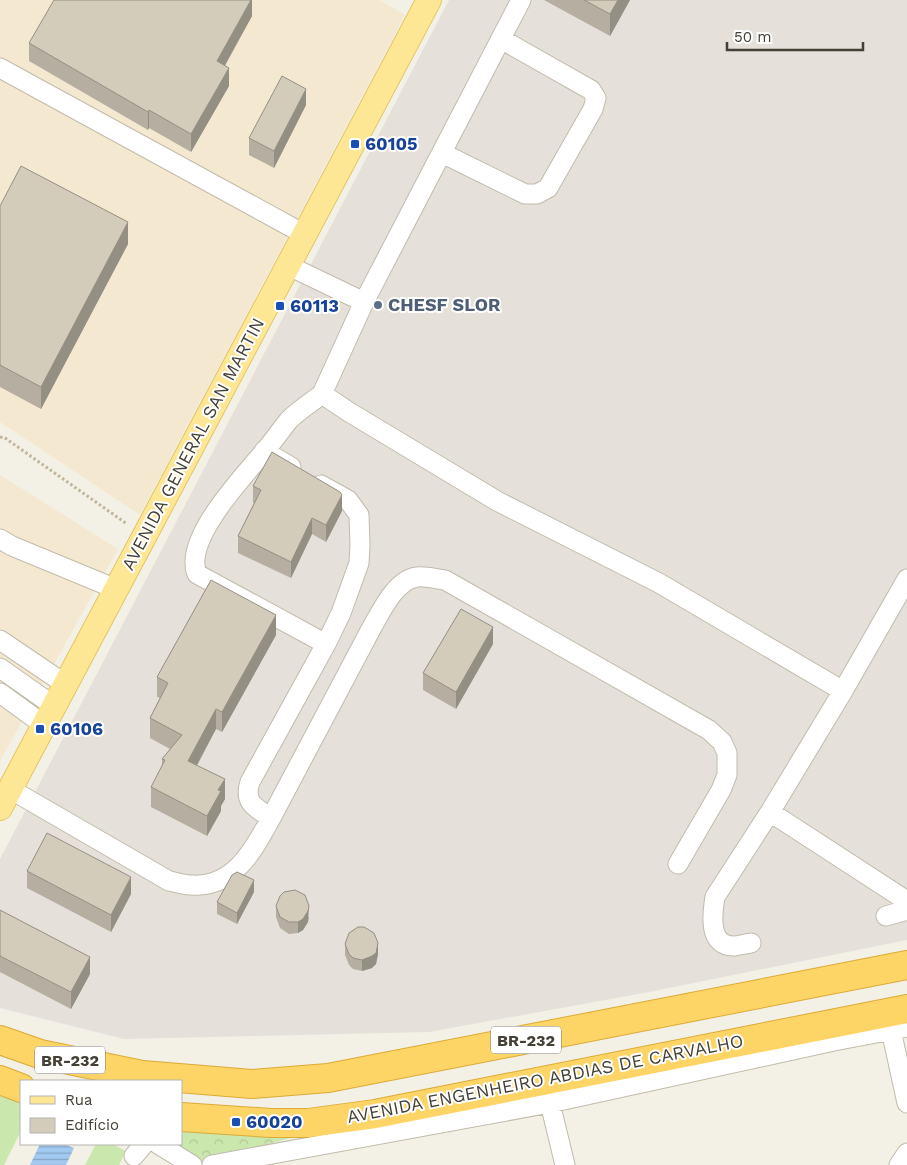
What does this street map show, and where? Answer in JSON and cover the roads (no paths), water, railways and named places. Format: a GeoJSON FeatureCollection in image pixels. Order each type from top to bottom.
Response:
{"type":"FeatureCollection","features":[{"type":"Feature","properties":{"kind":"highway","name":"BR-232"},"geometry":{"type":"LineString","coordinates":[[182,1080],[252,1084],[328,1078],[907,965]]}},
{"type":"Feature","properties":{"kind":"highway","name":"AVENIDA ENGENHEIRO ABDIAS DE CARVALHO"},"geometry":{"type":"LineString","coordinates":[[182,1117],[298,1123],[375,1114],[907,1009]]}},
{"type":"Feature","properties":{"kind":"highway","name":"BR-232"},"geometry":{"type":"LineString","coordinates":[[0,1040],[40,1054],[137,1078],[175,1080]]}},
{"type":"Feature","properties":{"kind":"highway"},"geometry":{"type":"LineString","coordinates":[[122,1080],[137,1078]]}},
{"type":"Feature","properties":{"kind":"highway","name":"BR-232"},"geometry":{"type":"LineString","coordinates":[[0,1080],[20,1088]]}},
{"type":"Feature","properties":{"kind":"highway"},"geometry":{"type":"LineString","coordinates":[[0,1080],[20,1084]]}},
{"type":"Feature","properties":{"kind":"main road","name":"AVENIDA GENERAL SAN MARTIN"},"geometry":{"type":"LineString","coordinates":[[5,799],[429,0]]}},
{"type":"Feature","properties":{"kind":"street"},"geometry":{"type":"LineString","coordinates":[[326,644],[197,574],[194,567],[196,549],[211,520],[227,496],[290,419],[322,394],[364,302],[521,0]]}},
{"type":"Feature","properties":{"kind":"street"},"geometry":{"type":"LineString","coordinates":[[442,153],[526,194],[537,194],[548,188],[593,109],[596,98],[591,90],[501,39]]}},
{"type":"Feature","properties":{"kind":"street"},"geometry":{"type":"LineString","coordinates":[[0,68],[304,234]]}},
{"type":"Feature","properties":{"kind":"street"},"geometry":{"type":"LineString","coordinates":[[287,265],[364,302]]}},
{"type":"Feature","properties":{"kind":"street"},"geometry":{"type":"LineString","coordinates":[[322,394],[498,501],[660,583],[843,691]]}},
{"type":"Feature","properties":{"kind":"street"},"geometry":{"type":"LineString","coordinates":[[264,451],[348,500],[359,515],[360,545],[359,564],[352,586],[326,644],[248,789],[249,800],[252,804],[272,818]]}},
{"type":"Feature","properties":{"kind":"street"},"geometry":{"type":"LineString","coordinates":[[0,539],[12,546],[116,589]]}},
{"type":"Feature","properties":{"kind":"street"},"geometry":{"type":"LineString","coordinates":[[5,799],[169,881],[192,885],[218,880],[237,869],[251,854],[272,818],[370,629],[386,604],[394,593],[411,578],[428,577],[445,580],[709,730],[722,742],[727,754],[727,776],[721,790],[678,864]]}},
{"type":"Feature","properties":{"kind":"street"},"geometry":{"type":"LineString","coordinates":[[751,943],[733,946],[720,942],[714,931],[712,914],[715,897],[770,812],[843,691],[907,578]]}},
{"type":"Feature","properties":{"kind":"street"},"geometry":{"type":"LineString","coordinates":[[0,640],[65,684]]}},
{"type":"Feature","properties":{"kind":"street"},"geometry":{"type":"LineString","coordinates":[[0,668],[49,715]]}},
{"type":"Feature","properties":{"kind":"street"},"geometry":{"type":"LineString","coordinates":[[0,693],[49,715]]}},
{"type":"Feature","properties":{"kind":"street"},"geometry":{"type":"LineString","coordinates":[[770,812],[907,901]]}},
{"type":"Feature","properties":{"kind":"street"},"geometry":{"type":"LineString","coordinates":[[886,916],[907,910]]}},
{"type":"Feature","properties":{"kind":"street"},"geometry":{"type":"LineString","coordinates":[[212,1165],[260,1161],[550,1103],[834,1041],[899,1029],[907,1103]]}},
{"type":"Feature","properties":{"kind":"street"},"geometry":{"type":"LineString","coordinates":[[550,1103],[565,1165]]}},
{"type":"Feature","properties":{"kind":"street"},"geometry":{"type":"LineString","coordinates":[[160,1145],[192,1165]]}},
{"type":"Feature","properties":{"kind":"street"},"geometry":{"type":"LineString","coordinates":[[898,1165],[907,1153]]}},
{"type":"Feature","properties":{"kind":"water"},"geometry":{"type":"Polygon","coordinates":[[[40,1145],[66,1145],[74,1148],[66,1165],[30,1165],[40,1145]]]}},
{"type":"Feature","properties":{"kind":"place","name":"60105"},"geometry":{"type":"Point","coordinates":[355,144]}},
{"type":"Feature","properties":{"kind":"place","name":"CHESF SLOR"},"geometry":{"type":"Point","coordinates":[378,305]}},
{"type":"Feature","properties":{"kind":"place","name":"60113"},"geometry":{"type":"Point","coordinates":[280,306]}},
{"type":"Feature","properties":{"kind":"place","name":"60106"},"geometry":{"type":"Point","coordinates":[40,729]}},
{"type":"Feature","properties":{"kind":"place","name":"60020"},"geometry":{"type":"Point","coordinates":[236,1122]}}]}
